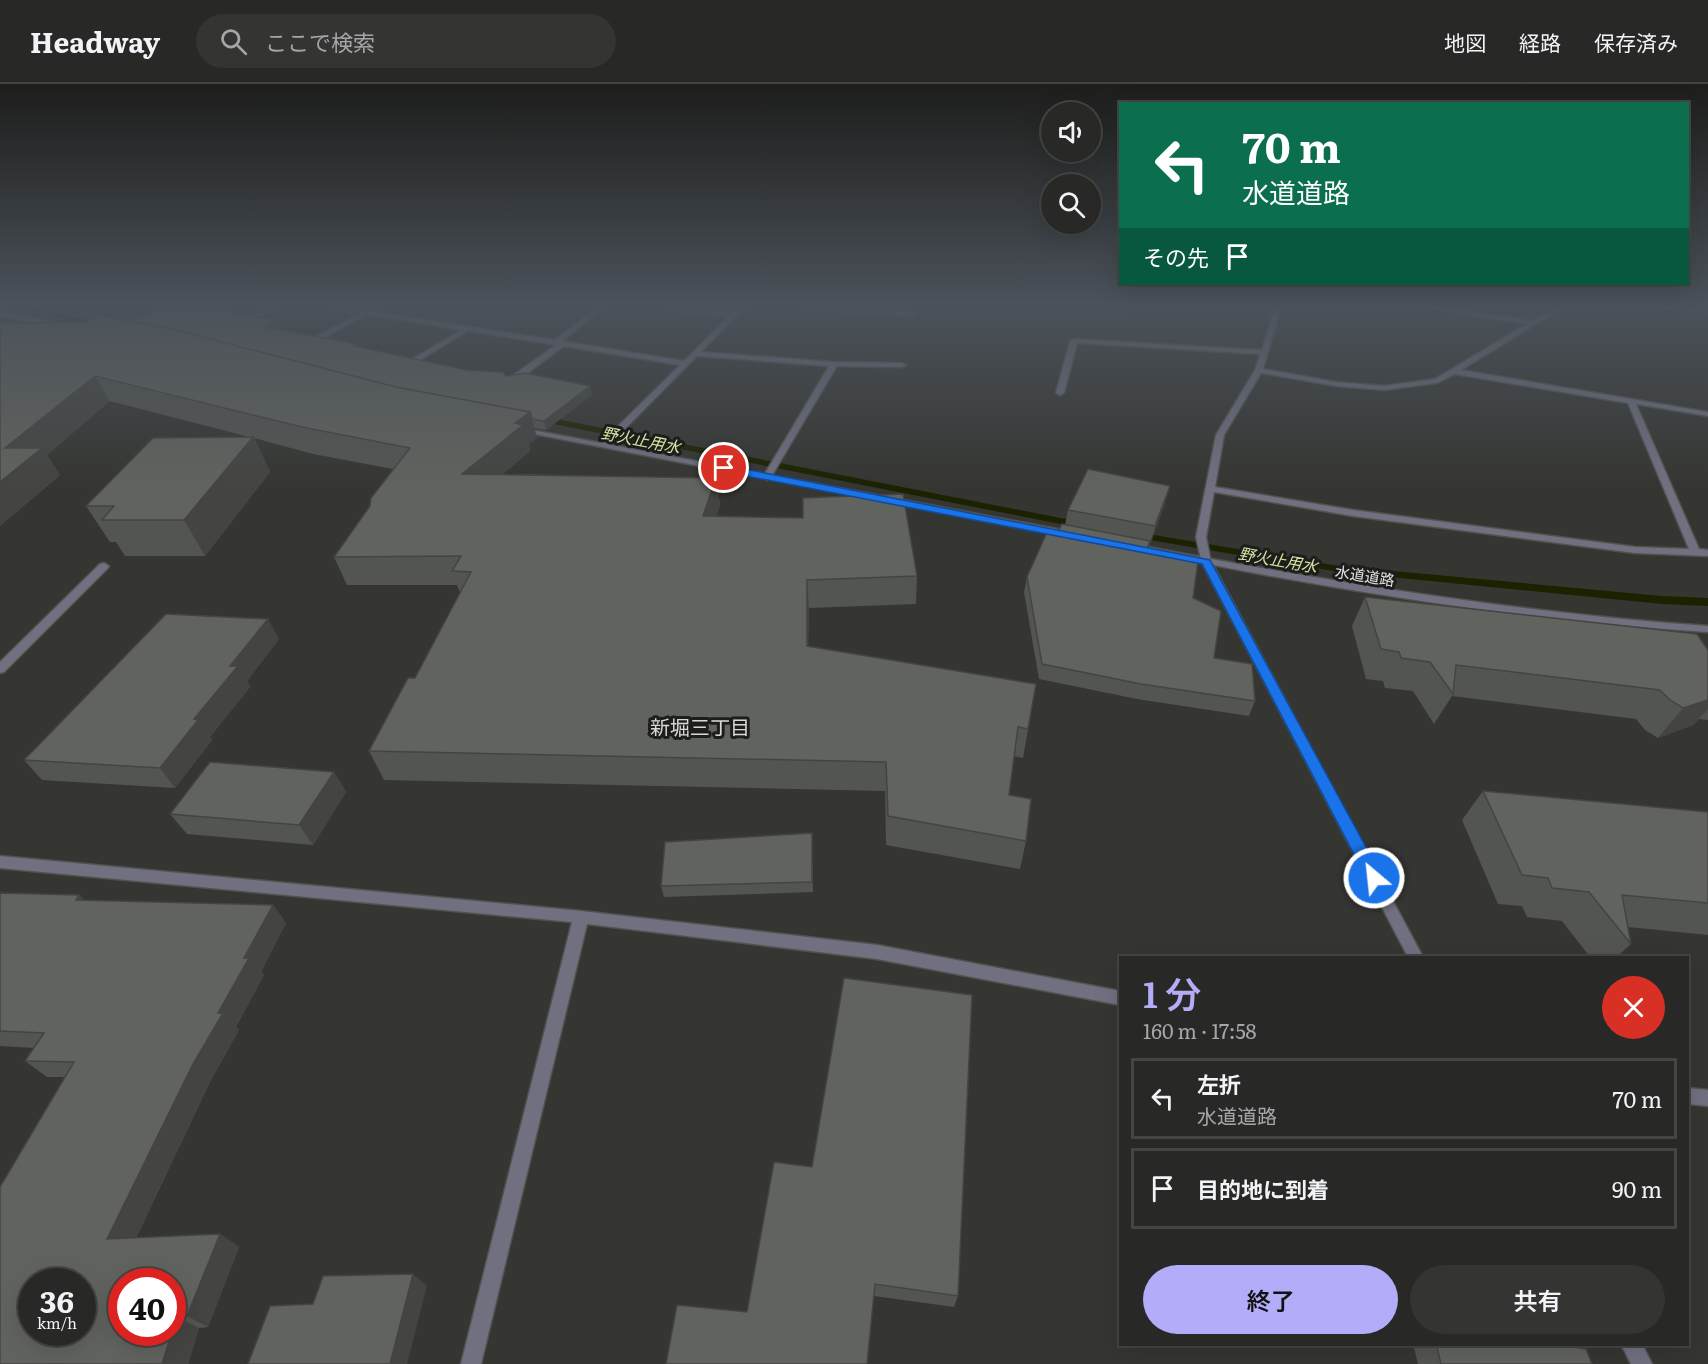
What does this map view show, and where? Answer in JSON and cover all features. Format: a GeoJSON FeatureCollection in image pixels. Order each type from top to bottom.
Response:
{"type":"FeatureCollection","features":[{"type":"Feature","properties":{"kind":"street"},"geometry":{"type":"LineString","coordinates":[[511,381],[529,367]]}},
{"type":"Feature","properties":{"kind":"street"},"geometry":{"type":"LineString","coordinates":[[605,444],[680,367]]}},
{"type":"Feature","properties":{"kind":"street"},"geometry":{"type":"LineString","coordinates":[[767,477],[832,367]]}},
{"type":"Feature","properties":{"kind":"street"},"geometry":{"type":"LineString","coordinates":[[1060,393],[1067,367]]}},
{"type":"Feature","properties":{"kind":"street"},"geometry":{"type":"LineString","coordinates":[[1260,367],[1220,435],[1201,537],[1206,562],[1415,956]]}},
{"type":"Feature","properties":{"kind":"street"},"geometry":{"type":"LineString","coordinates":[[1259,370],[1336,384],[1384,388],[1437,381],[1460,367]]}},
{"type":"Feature","properties":{"kind":"street"},"geometry":{"type":"LineString","coordinates":[[1453,371],[1708,414]]}},
{"type":"Feature","properties":{"kind":"street"},"geometry":{"type":"LineString","coordinates":[[1630,401],[1695,552]]}},
{"type":"Feature","properties":{"kind":"street"},"geometry":{"type":"LineString","coordinates":[[511,427],[1067,534]]}},
{"type":"Feature","properties":{"kind":"street"},"geometry":{"type":"LineString","coordinates":[[1210,489],[1353,513],[1635,550],[1708,553]]}},
{"type":"Feature","properties":{"kind":"street","name":"水道道路"},"geometry":{"type":"LineString","coordinates":[[1125,545],[1206,562],[1534,614],[1708,629]]}},
{"type":"Feature","properties":{"kind":"street"},"geometry":{"type":"LineString","coordinates":[[0,669],[104,566]]}},
{"type":"Feature","properties":{"kind":"street"},"geometry":{"type":"LineString","coordinates":[[0,862],[581,917],[877,952],[1119,998]]}},
{"type":"Feature","properties":{"kind":"street"},"geometry":{"type":"LineString","coordinates":[[471,1364],[581,917]]}},
{"type":"Feature","properties":{"kind":"street"},"geometry":{"type":"LineString","coordinates":[[1689,1096],[1708,1098]]}},
{"type":"Feature","properties":{"kind":"street"},"geometry":{"type":"LineString","coordinates":[[1632,1346],[1642,1364]]}},
{"type":"Feature","properties":{"kind":"building"},"geometry":{"type":"Polygon","coordinates":[[[0,367],[318,367],[396,387],[530,412],[515,423],[523,425],[462,474],[716,478],[703,516],[803,518],[803,498],[903,494],[917,576],[807,580],[807,646],[1036,684],[1028,729],[1018,727],[1009,795],[1031,799],[1026,841],[888,816],[886,762],[369,751],[408,678],[415,678],[471,572],[452,571],[461,556],[334,557],[370,506],[371,498],[410,448],[302,427],[95,376],[5,448],[42,448],[0,482],[0,367]]]}},
{"type":"Feature","properties":{"kind":"building"},"geometry":{"type":"Polygon","coordinates":[[[318,367],[452,367],[503,372],[506,376],[525,373],[590,386],[544,421],[532,419],[530,412],[396,387],[318,367]]]}},
{"type":"Feature","properties":{"kind":"building"},"geometry":{"type":"Polygon","coordinates":[[[253,437],[184,520],[102,520],[114,506],[86,506],[153,438],[253,437]]]}},
{"type":"Feature","properties":{"kind":"building"},"geometry":{"type":"Polygon","coordinates":[[[1088,469],[1170,486],[1155,526],[1068,510],[1088,469]]]}},
{"type":"Feature","properties":{"kind":"building"},"geometry":{"type":"Polygon","coordinates":[[[1062,524],[1150,541],[1146,551],[1198,561],[1193,598],[1221,611],[1214,658],[1252,664],[1255,701],[1141,684],[1042,664],[1027,577],[1048,530],[1058,532],[1062,524]]]}},
{"type":"Feature","properties":{"kind":"building"},"geometry":{"type":"Polygon","coordinates":[[[1365,597],[1697,634],[1708,650],[1708,700],[1683,708],[1660,690],[1456,665],[1453,694],[1430,662],[1401,658],[1399,652],[1381,649],[1365,597]]]}},
{"type":"Feature","properties":{"kind":"building"},"geometry":{"type":"Polygon","coordinates":[[[166,614],[268,619],[230,666],[238,666],[194,719],[198,720],[160,768],[24,760],[166,614]]]}},
{"type":"Feature","properties":{"kind":"building"},"geometry":{"type":"Polygon","coordinates":[[[210,762],[334,772],[299,825],[170,814],[210,762]]]}},
{"type":"Feature","properties":{"kind":"building"},"geometry":{"type":"Polygon","coordinates":[[[1483,791],[1708,812],[1708,903],[1622,895],[1631,944],[1589,892],[1552,888],[1548,878],[1522,875],[1483,791]]]}},
{"type":"Feature","properties":{"kind":"building"},"geometry":{"type":"Polygon","coordinates":[[[812,833],[812,882],[661,886],[665,842],[812,833]]]}},
{"type":"Feature","properties":{"kind":"building"},"geometry":{"type":"Polygon","coordinates":[[[0,893],[79,895],[76,900],[273,905],[244,958],[249,958],[218,1013],[223,1013],[193,1064],[107,1239],[220,1234],[187,1316],[186,1268],[108,1268],[108,1346],[168,1346],[162,1364],[0,1364],[0,1187],[74,1062],[25,1061],[44,1033],[0,1031],[0,893]]]}},
{"type":"Feature","properties":{"kind":"building"},"geometry":{"type":"Polygon","coordinates":[[[844,978],[972,995],[958,1296],[875,1284],[867,1364],[666,1364],[677,1305],[747,1312],[774,1162],[812,1167],[844,978]]]}},
{"type":"Feature","properties":{"kind":"building"},"geometry":{"type":"Polygon","coordinates":[[[413,1274],[390,1364],[248,1364],[270,1306],[313,1304],[323,1276],[413,1274]]]}},
{"type":"Feature","properties":{"kind":"building"},"geometry":{"type":"Polygon","coordinates":[[[1436,1346],[1569,1346],[1586,1349],[1592,1364],[1441,1364],[1436,1346]]]}},
{"type":"Feature","properties":{"kind":"waterway","name":"野火止用水"},"geometry":{"type":"LineString","coordinates":[[541,419],[1081,525]]}},
{"type":"Feature","properties":{"kind":"waterway","name":"野火止用水"},"geometry":{"type":"LineString","coordinates":[[1136,535],[1339,569],[1662,600],[1708,602]]}},
{"type":"Feature","properties":{"kind":"district","name":"新堀三丁目"},"geometry":{"type":"Point","coordinates":[700,726]}},
{"type":"Feature","properties":{"kind":"route"},"geometry":{"type":"LineString","coordinates":[[724,468],[1206,562],[1374,878]]}}]}
